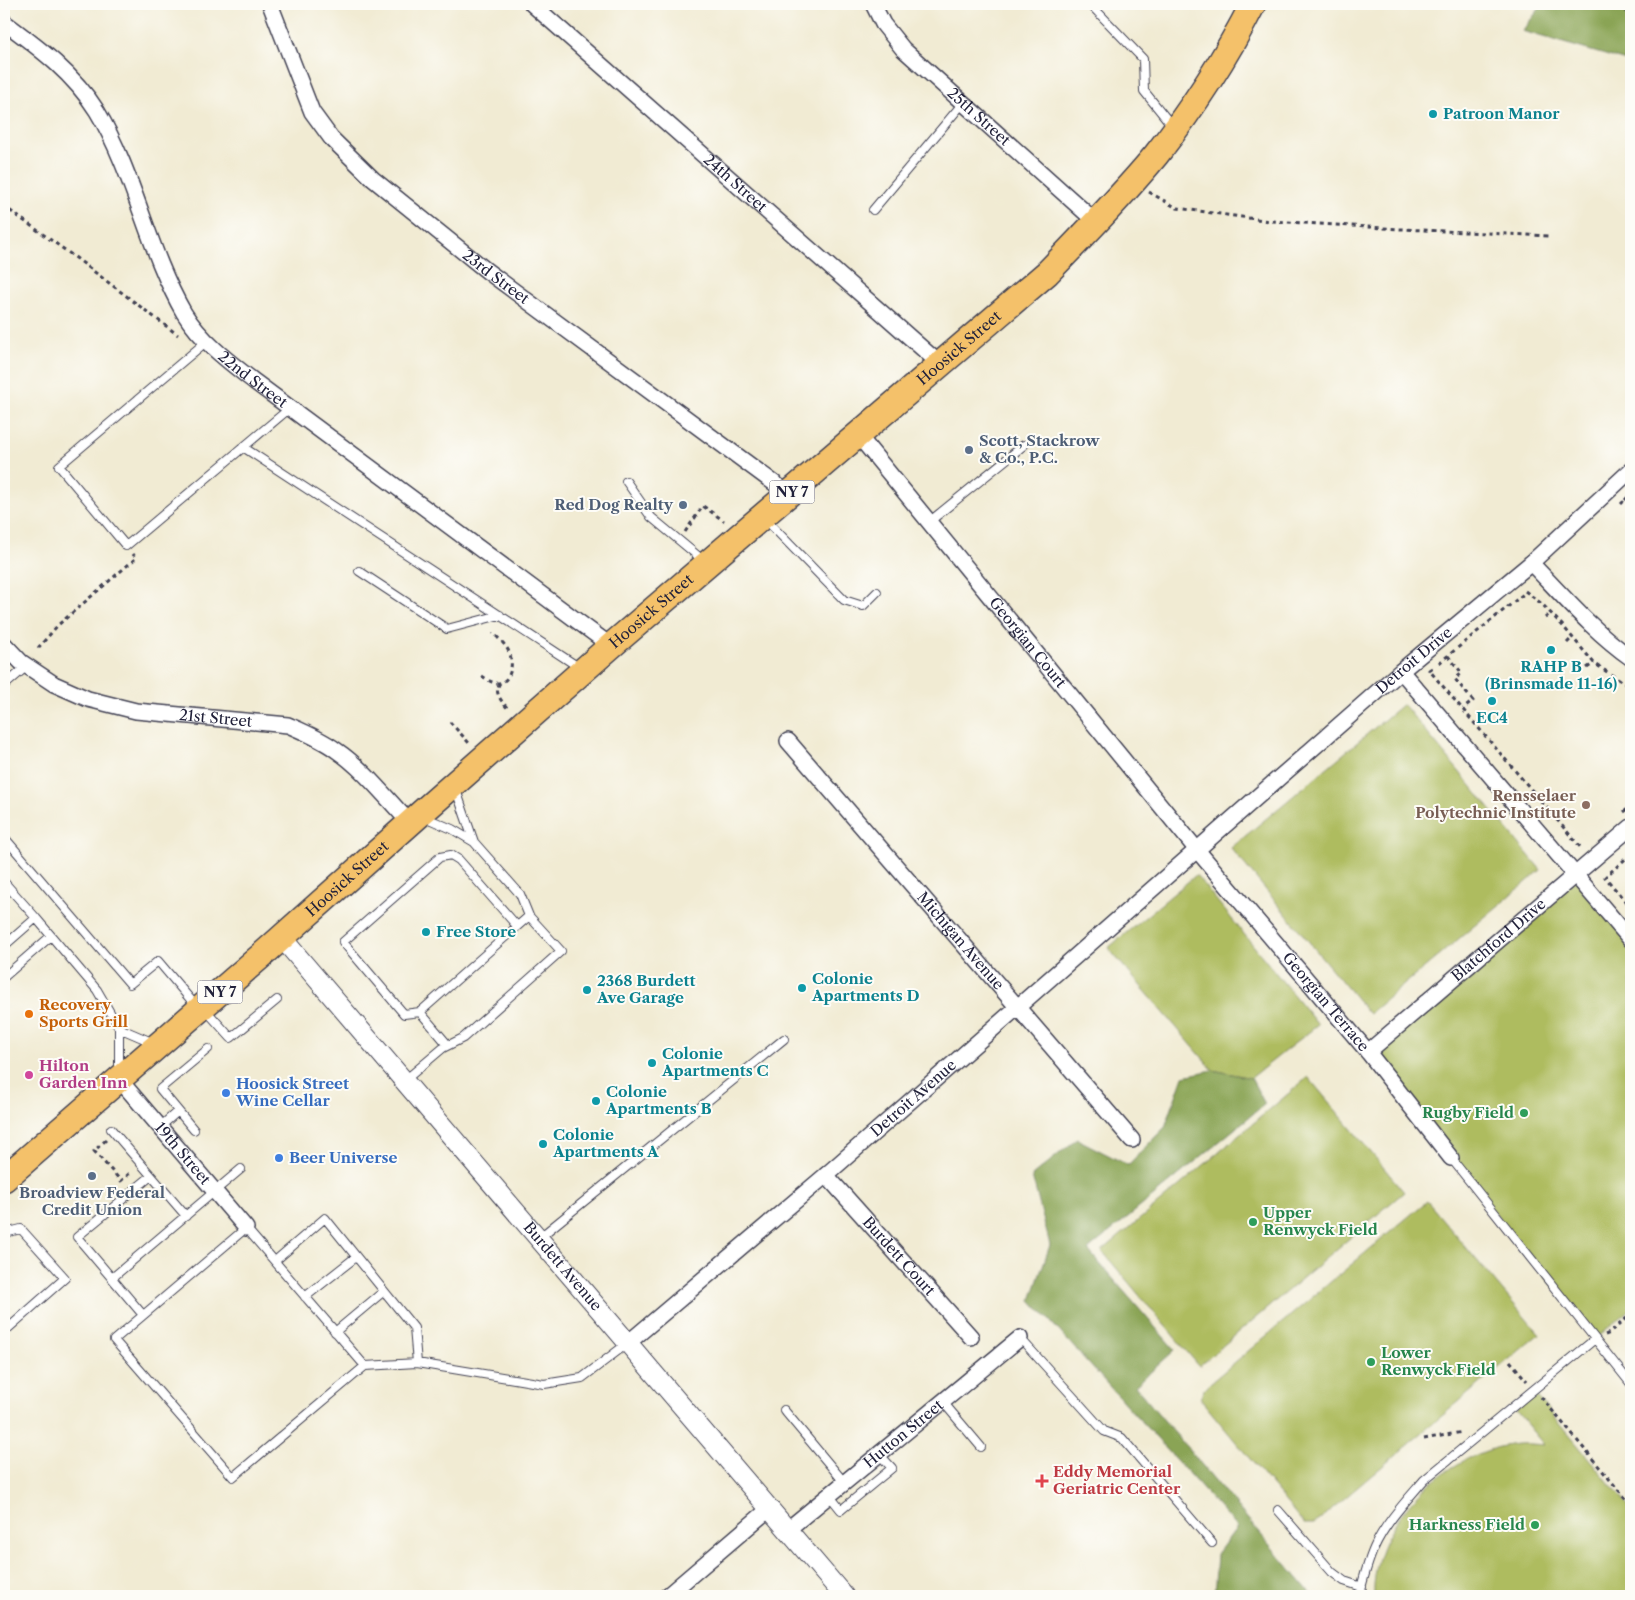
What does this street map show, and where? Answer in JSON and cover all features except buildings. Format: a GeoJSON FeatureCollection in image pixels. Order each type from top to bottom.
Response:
{"type":"FeatureCollection","features":[{"type":"Feature","properties":{"kind":"highway","name":"Hoosick Street"},"geometry":{"type":"LineString","coordinates":[[4,1179],[282,938],[611,646],[1047,273],[1155,156],[1236,37],[1253,4]]}},
{"type":"Feature","properties":{"kind":"street","name":"23rd Street"},"geometry":{"type":"LineString","coordinates":[[270,4],[312,112],[331,138],[373,179],[487,271],[789,494]]}},
{"type":"Feature","properties":{"kind":"street","name":"24th Street"},"geometry":{"type":"LineString","coordinates":[[532,4],[940,364]]}},
{"type":"Feature","properties":{"kind":"street","name":"25th Street"},"geometry":{"type":"LineString","coordinates":[[873,4],[883,24],[903,49],[1096,222]]}},
{"type":"Feature","properties":{"kind":"street","name":"22nd Street"},"geometry":{"type":"LineString","coordinates":[[4,22],[47,54],[76,83],[96,110],[114,142],[159,260],[203,346],[222,356],[611,646]]}},
{"type":"Feature","properties":{"kind":"street","name":"Georgian Court"},"geometry":{"type":"LineString","coordinates":[[858,435],[1197,850]]}},
{"type":"Feature","properties":{"kind":"street","name":"Detroit Drive"},"geometry":{"type":"LineString","coordinates":[[1197,850],[1401,671],[1531,563],[1631,471]]}},
{"type":"Feature","properties":{"kind":"street"},"geometry":{"type":"LineString","coordinates":[[1531,563],[1590,623],[1618,649],[1631,658]]}},
{"type":"Feature","properties":{"kind":"street","name":"21st Street"},"geometry":{"type":"LineString","coordinates":[[4,644],[26,666],[54,684],[88,699],[136,711],[288,725],[311,735],[336,750],[415,819]]}},
{"type":"Feature","properties":{"kind":"street"},"geometry":{"type":"LineString","coordinates":[[1401,671],[1631,940]]}},
{"type":"Feature","properties":{"kind":"street","name":"Michigan Avenue"},"geometry":{"type":"LineString","coordinates":[[788,741],[1132,1140]]}},
{"type":"Feature","properties":{"kind":"street","name":"Blatchford Drive"},"geometry":{"type":"LineString","coordinates":[[1368,1052],[1631,827]]}},
{"type":"Feature","properties":{"kind":"street","name":"Detroit Avenue"},"geometry":{"type":"LineString","coordinates":[[628,1343],[826,1175],[1197,850]]}},
{"type":"Feature","properties":{"kind":"street","name":"Georgian Terrace"},"geometry":{"type":"LineString","coordinates":[[1197,850],[1368,1052],[1451,1158]]}},
{"type":"Feature","properties":{"kind":"street","name":"Burdett Avenue"},"geometry":{"type":"LineString","coordinates":[[282,938],[844,1596]]}},
{"type":"Feature","properties":{"kind":"street","name":"19th Street"},"geometry":{"type":"LineString","coordinates":[[119,1079],[246,1228]]}},
{"type":"Feature","properties":{"kind":"street","name":"Burdett Court"},"geometry":{"type":"LineString","coordinates":[[826,1175],[971,1337]]}},
{"type":"Feature","properties":{"kind":"street","name":"Hutton Street"},"geometry":{"type":"LineString","coordinates":[[787,1530],[1020,1338]]}},
{"type":"Feature","properties":{"kind":"street"},"geometry":{"type":"LineString","coordinates":[[667,1596],[769,1509]]}},
{"type":"Feature","properties":{"kind":"lane"},"geometry":{"type":"LineString","coordinates":[[1090,4],[1143,59],[1144,91],[1175,129]]}},
{"type":"Feature","properties":{"kind":"lane"},"geometry":{"type":"LineString","coordinates":[[873,210],[964,103]]}},
{"type":"Feature","properties":{"kind":"lane"},"geometry":{"type":"LineString","coordinates":[[203,346],[59,466],[126,546],[290,408]]}},
{"type":"Feature","properties":{"kind":"lane"},"geometry":{"type":"LineString","coordinates":[[930,522],[1024,445]]}},
{"type":"Feature","properties":{"kind":"lane"},"geometry":{"type":"LineString","coordinates":[[243,447],[584,670]]}},
{"type":"Feature","properties":{"kind":"lane"},"geometry":{"type":"LineString","coordinates":[[626,480],[651,517],[707,564]]}},
{"type":"Feature","properties":{"kind":"lane"},"geometry":{"type":"LineString","coordinates":[[762,516],[844,600],[863,606],[877,592]]}},
{"type":"Feature","properties":{"kind":"lane"},"geometry":{"type":"LineString","coordinates":[[359,571],[447,629],[500,615]]}},
{"type":"Feature","properties":{"kind":"lane"},"geometry":{"type":"LineString","coordinates":[[4,686],[26,666]]}},
{"type":"Feature","properties":{"kind":"lane"},"geometry":{"type":"LineString","coordinates":[[454,784],[474,842]]}},
{"type":"Feature","properties":{"kind":"lane"},"geometry":{"type":"LineString","coordinates":[[404,1081],[448,1045],[463,1038],[561,951],[529,916],[520,894],[474,842],[452,829],[415,819]]}},
{"type":"Feature","properties":{"kind":"lane"},"geometry":{"type":"LineString","coordinates":[[4,837],[130,984],[158,961],[231,1038],[277,1000]]}},
{"type":"Feature","properties":{"kind":"lane"},"geometry":{"type":"LineString","coordinates":[[517,926],[452,855],[440,857],[343,942],[404,1014],[420,1012],[529,916]]}},
{"type":"Feature","properties":{"kind":"lane"},"geometry":{"type":"LineString","coordinates":[[4,883],[97,990],[118,1028],[119,1079]]}},
{"type":"Feature","properties":{"kind":"lane"},"geometry":{"type":"LineString","coordinates":[[4,946],[36,918]]}},
{"type":"Feature","properties":{"kind":"lane"},"geometry":{"type":"LineString","coordinates":[[4,977],[51,936]]}},
{"type":"Feature","properties":{"kind":"lane"},"geometry":{"type":"LineString","coordinates":[[420,1012],[448,1045]]}},
{"type":"Feature","properties":{"kind":"lane"},"geometry":{"type":"LineString","coordinates":[[118,1028],[158,1045]]}},
{"type":"Feature","properties":{"kind":"lane"},"geometry":{"type":"LineString","coordinates":[[538,1238],[784,1039]]}},
{"type":"Feature","properties":{"kind":"lane"},"geometry":{"type":"LineString","coordinates":[[194,1130],[160,1089],[208,1049]]}},
{"type":"Feature","properties":{"kind":"lane"},"geometry":{"type":"LineString","coordinates":[[160,1127],[178,1111]]}},
{"type":"Feature","properties":{"kind":"lane"},"geometry":{"type":"LineString","coordinates":[[111,1129],[186,1216]]}},
{"type":"Feature","properties":{"kind":"lane"},"geometry":{"type":"LineString","coordinates":[[1451,1158],[1631,1384]]}},
{"type":"Feature","properties":{"kind":"lane"},"geometry":{"type":"LineString","coordinates":[[112,1278],[241,1169]]}},
{"type":"Feature","properties":{"kind":"lane"},"geometry":{"type":"LineString","coordinates":[[143,1315],[77,1236],[151,1176]]}},
{"type":"Feature","properties":{"kind":"lane"},"geometry":{"type":"LineString","coordinates":[[275,1261],[325,1218],[414,1328],[417,1363]]}},
{"type":"Feature","properties":{"kind":"lane"},"geometry":{"type":"LineString","coordinates":[[365,1366],[246,1228],[114,1340],[233,1477],[365,1366],[417,1363],[544,1384],[582,1378],[628,1343]]}},
{"type":"Feature","properties":{"kind":"lane"},"geometry":{"type":"LineString","coordinates":[[4,1233],[21,1229],[65,1278],[4,1332]]}},
{"type":"Feature","properties":{"kind":"lane"},"geometry":{"type":"LineString","coordinates":[[305,1297],[356,1256]]}},
{"type":"Feature","properties":{"kind":"lane"},"geometry":{"type":"LineString","coordinates":[[335,1332],[384,1291]]}},
{"type":"Feature","properties":{"kind":"lane"},"geometry":{"type":"LineString","coordinates":[[1020,1338],[1104,1431],[1122,1438],[1212,1543]]}},
{"type":"Feature","properties":{"kind":"lane"},"geometry":{"type":"LineString","coordinates":[[1359,1596],[1374,1547],[1405,1501],[1424,1480],[1595,1339]]}},
{"type":"Feature","properties":{"kind":"lane"},"geometry":{"type":"LineString","coordinates":[[943,1402],[981,1447]]}},
{"type":"Feature","properties":{"kind":"lane"},"geometry":{"type":"LineString","coordinates":[[784,1410],[844,1482]]}},
{"type":"Feature","properties":{"kind":"lane"},"geometry":{"type":"LineString","coordinates":[[829,1495],[841,1510],[856,1498],[892,1468],[879,1454]]}},
{"type":"Feature","properties":{"kind":"lane"},"geometry":{"type":"LineString","coordinates":[[1278,1510],[1332,1572],[1344,1581],[1362,1587]]}},
{"type":"Feature","properties":{"kind":"path"},"geometry":{"type":"LineString","coordinates":[[1624,4],[1631,24]]}},
{"type":"Feature","properties":{"kind":"path"},"geometry":{"type":"LineString","coordinates":[[1131,182],[1177,208],[1270,221],[1550,236]]}},
{"type":"Feature","properties":{"kind":"path"},"geometry":{"type":"LineString","coordinates":[[4,209],[5,207],[203,346]]}},
{"type":"Feature","properties":{"kind":"path"},"geometry":{"type":"LineString","coordinates":[[679,541],[703,506],[724,521]]}},
{"type":"Feature","properties":{"kind":"path"},"geometry":{"type":"LineString","coordinates":[[38,648],[58,625],[136,558],[126,546]]}},
{"type":"Feature","properties":{"kind":"path"},"geometry":{"type":"LineString","coordinates":[[1510,581],[1551,613],[1594,662],[1631,688]]}},
{"type":"Feature","properties":{"kind":"path"},"geometry":{"type":"LineString","coordinates":[[1526,592],[1430,670],[1582,849]]}},
{"type":"Feature","properties":{"kind":"path"},"geometry":{"type":"LineString","coordinates":[[1545,618],[1551,613]]}},
{"type":"Feature","properties":{"kind":"path"},"geometry":{"type":"LineString","coordinates":[[493,632],[505,646],[511,659],[510,673],[506,680],[497,686],[497,694],[508,709]]}},
{"type":"Feature","properties":{"kind":"path"},"geometry":{"type":"LineString","coordinates":[[1567,643],[1573,637]]}},
{"type":"Feature","properties":{"kind":"path"},"geometry":{"type":"LineString","coordinates":[[1448,656],[1462,673],[1455,679],[1472,701],[1463,709]]}},
{"type":"Feature","properties":{"kind":"path"},"geometry":{"type":"LineString","coordinates":[[1587,668],[1594,662]]}},
{"type":"Feature","properties":{"kind":"path"},"geometry":{"type":"LineString","coordinates":[[482,676],[492,682],[500,683]]}},
{"type":"Feature","properties":{"kind":"path"},"geometry":{"type":"LineString","coordinates":[[1627,700],[1631,697]]}},
{"type":"Feature","properties":{"kind":"path"},"geometry":{"type":"LineString","coordinates":[[450,722],[469,743]]}},
{"type":"Feature","properties":{"kind":"path"},"geometry":{"type":"LineString","coordinates":[[1617,818],[1631,806]]}},
{"type":"Feature","properties":{"kind":"path"},"geometry":{"type":"LineString","coordinates":[[1631,854],[1605,877],[1631,908]]}},
{"type":"Feature","properties":{"kind":"path"},"geometry":{"type":"LineString","coordinates":[[100,1134],[106,1140],[94,1151],[121,1181],[132,1171]]}},
{"type":"Feature","properties":{"kind":"path"},"geometry":{"type":"LineString","coordinates":[[1610,1333],[1631,1314]]}},
{"type":"Feature","properties":{"kind":"path"},"geometry":{"type":"LineString","coordinates":[[1510,1361],[1631,1505]]}},
{"type":"Feature","properties":{"kind":"path"},"geometry":{"type":"LineString","coordinates":[[1424,1440],[1491,1426]]}},
{"type":"Feature","properties":{"kind":"green space"},"geometry":{"type":"Polygon","coordinates":[[[1543,4],[1631,4],[1631,68],[1626,61],[1522,31],[1543,4]]]}},
{"type":"Feature","properties":{"kind":"green space"},"geometry":{"type":"Polygon","coordinates":[[[1403,704],[1541,870],[1369,1014],[1231,848],[1403,704]]]}},
{"type":"Feature","properties":{"kind":"green space"},"geometry":{"type":"Polygon","coordinates":[[[1196,875],[1318,1025],[1251,1078],[1213,1070],[1108,948],[1196,875]]]}},
{"type":"Feature","properties":{"kind":"green space","name":"Rugby Field"},"geometry":{"type":"Polygon","coordinates":[[[1576,875],[1631,940],[1631,1309],[1595,1339],[1368,1052],[1576,875]]]}},
{"type":"Feature","properties":{"kind":"green space"},"geometry":{"type":"Polygon","coordinates":[[[1213,1070],[1251,1078],[1265,1104],[1088,1250],[1175,1350],[1135,1386],[1313,1596],[1214,1596],[1217,1554],[1237,1527],[1031,1300],[1050,1245],[1032,1176],[1077,1139],[1128,1165],[1165,1127],[1183,1076],[1213,1070]]]}},
{"type":"Feature","properties":{"kind":"green space","name":"Upper Renwyck Field"},"geometry":{"type":"Polygon","coordinates":[[[1308,1077],[1404,1192],[1199,1366],[1102,1251],[1308,1077]]]}},
{"type":"Feature","properties":{"kind":"green space","name":"Lower Renwyck Field"},"geometry":{"type":"Polygon","coordinates":[[[1427,1201],[1539,1334],[1314,1524],[1304,1524],[1201,1400],[1203,1389],[1427,1201]]]}},
{"type":"Feature","properties":{"kind":"green space"},"geometry":{"type":"Polygon","coordinates":[[[1535,1394],[1631,1509],[1631,1596],[1374,1596],[1376,1569],[1384,1544],[1397,1520],[1415,1498],[1436,1479],[1459,1464],[1484,1452],[1513,1444],[1544,1445],[1516,1411],[1535,1394]]]}},
{"type":"Feature","properties":{"kind":"place","name":"Patroon Manor"},"geometry":{"type":"Point","coordinates":[1433,114]}},
{"type":"Feature","properties":{"kind":"place","name":"Scott, Stackrow & Co., P.C."},"geometry":{"type":"Point","coordinates":[969,450]}},
{"type":"Feature","properties":{"kind":"place","name":"Red Dog Realty"},"geometry":{"type":"Point","coordinates":[683,505]}},
{"type":"Feature","properties":{"kind":"place","name":"RAHP B (Brinsmade 11-16)"},"geometry":{"type":"Point","coordinates":[1551,650]}},
{"type":"Feature","properties":{"kind":"place","name":"EC4"},"geometry":{"type":"Point","coordinates":[1492,701]}},
{"type":"Feature","properties":{"kind":"place","name":"Rensselaer Polytechnic Institute"},"geometry":{"type":"Point","coordinates":[1586,805]}},
{"type":"Feature","properties":{"kind":"place","name":"Free Store"},"geometry":{"type":"Point","coordinates":[426,932]}},
{"type":"Feature","properties":{"kind":"place","name":"Colonie Apartments D"},"geometry":{"type":"Point","coordinates":[802,988]}},
{"type":"Feature","properties":{"kind":"place","name":"2368 Burdett Ave Garage"},"geometry":{"type":"Point","coordinates":[587,990]}},
{"type":"Feature","properties":{"kind":"place","name":"Recovery Sports Grill"},"geometry":{"type":"Point","coordinates":[29,1014]}},
{"type":"Feature","properties":{"kind":"place","name":"Colonie Apartments C"},"geometry":{"type":"Point","coordinates":[652,1063]}},
{"type":"Feature","properties":{"kind":"place","name":"Hilton Garden Inn"},"geometry":{"type":"Point","coordinates":[29,1075]}},
{"type":"Feature","properties":{"kind":"place","name":"Hoosick Street Wine Cellar"},"geometry":{"type":"Point","coordinates":[226,1093]}},
{"type":"Feature","properties":{"kind":"place","name":"Colonie Apartments B"},"geometry":{"type":"Point","coordinates":[596,1101]}},
{"type":"Feature","properties":{"kind":"place","name":"Rugby Field"},"geometry":{"type":"Point","coordinates":[1524,1113]}},
{"type":"Feature","properties":{"kind":"place","name":"Colonie Apartments A"},"geometry":{"type":"Point","coordinates":[543,1144]}},
{"type":"Feature","properties":{"kind":"place","name":"Beer Universe"},"geometry":{"type":"Point","coordinates":[279,1158]}},
{"type":"Feature","properties":{"kind":"place","name":"Broadview Federal Credit Union"},"geometry":{"type":"Point","coordinates":[92,1176]}},
{"type":"Feature","properties":{"kind":"place","name":"Upper Renwyck Field"},"geometry":{"type":"Point","coordinates":[1253,1222]}},
{"type":"Feature","properties":{"kind":"place","name":"Lower Renwyck Field"},"geometry":{"type":"Point","coordinates":[1371,1362]}},
{"type":"Feature","properties":{"kind":"place","name":"Eddy Memorial Geriatric Center"},"geometry":{"type":"Point","coordinates":[1042,1481]}},
{"type":"Feature","properties":{"kind":"place","name":"Harkness Field"},"geometry":{"type":"Point","coordinates":[1535,1525]}}]}
